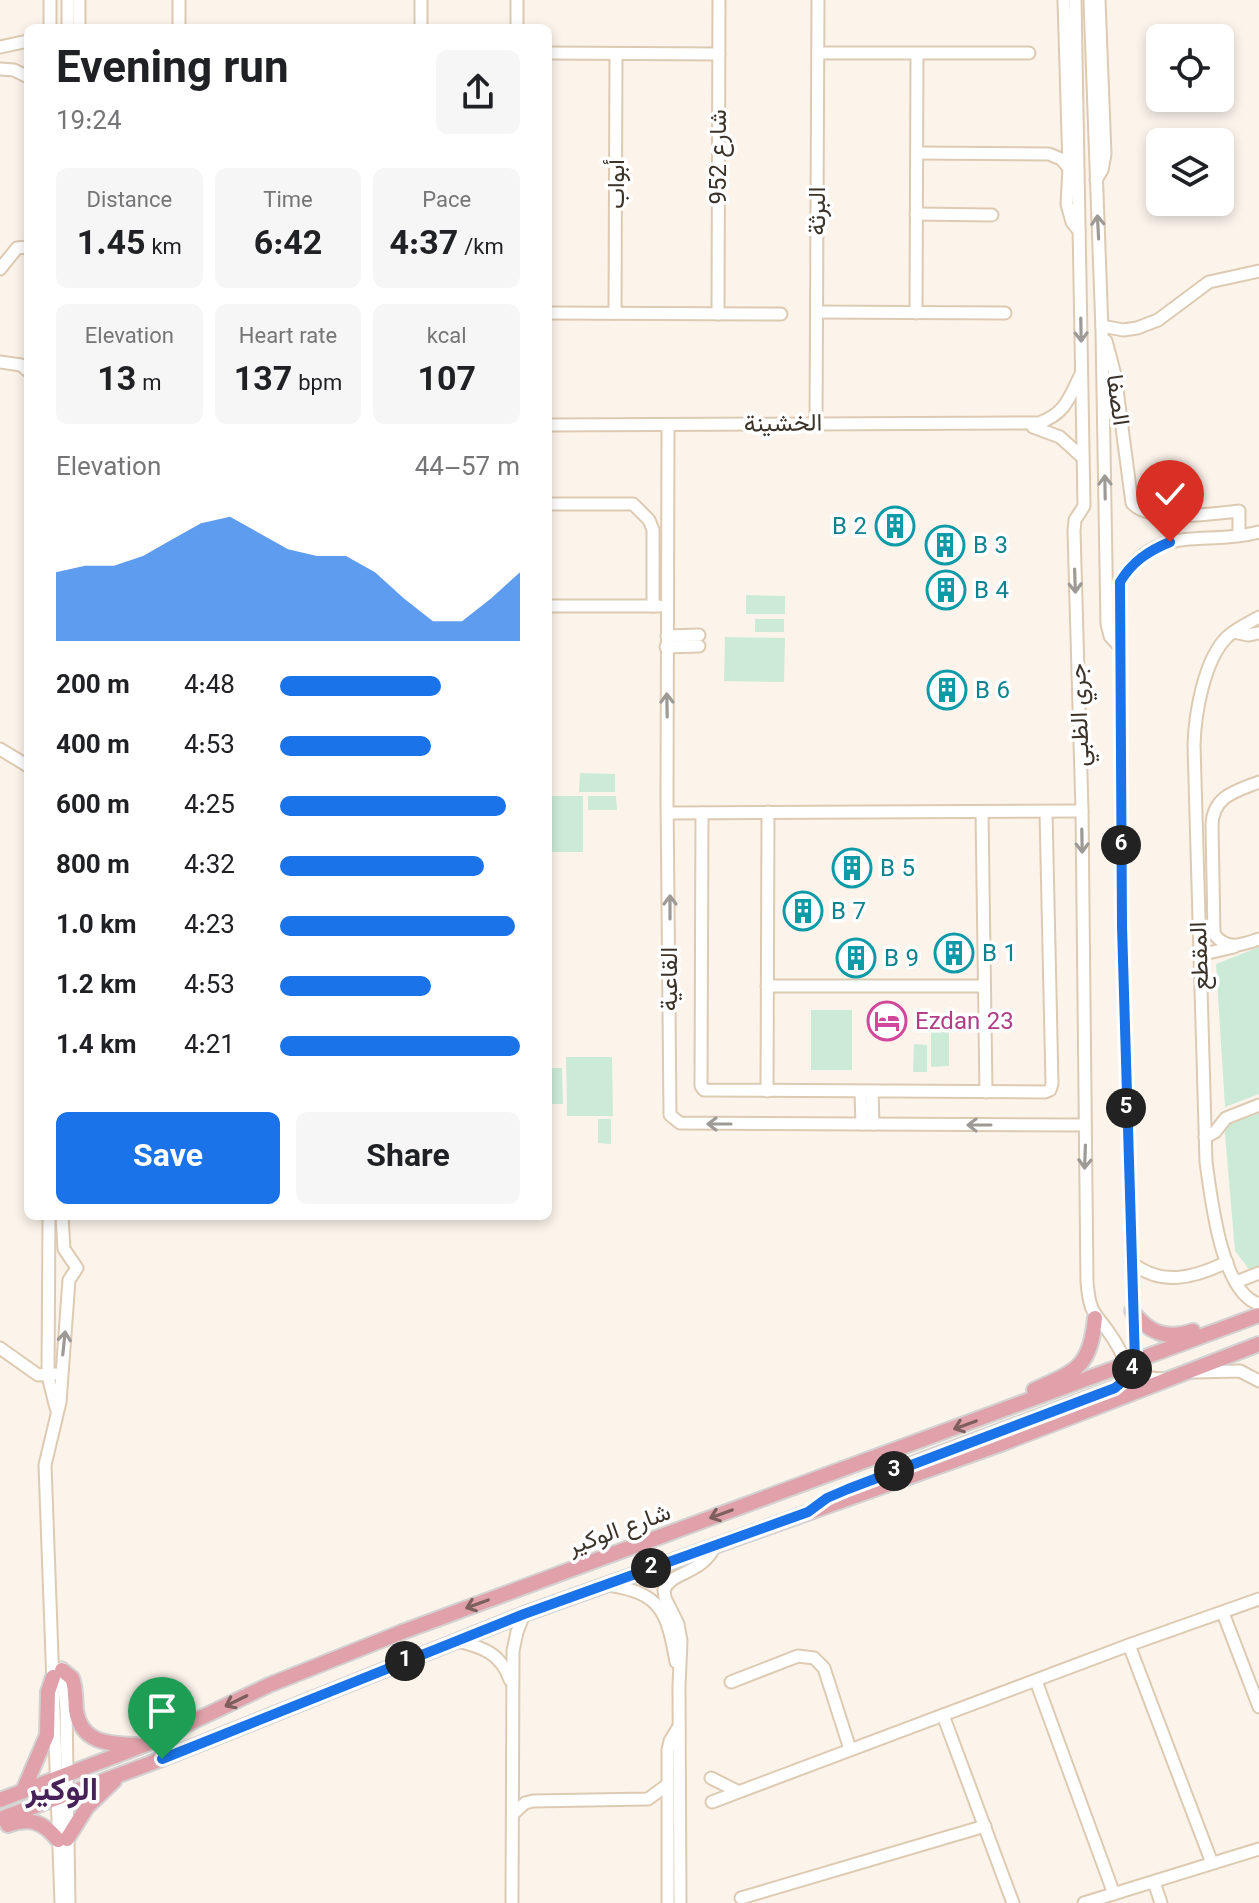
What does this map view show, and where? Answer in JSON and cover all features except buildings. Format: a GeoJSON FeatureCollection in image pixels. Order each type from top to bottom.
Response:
{"type":"FeatureCollection","features":[{"type":"Feature","properties":{"kind":"main road"},"geometry":{"type":"LineString","coordinates":[[1132,1311],[1147,1328],[1166,1336],[1178,1336],[1210,1326],[1225,1328]]}},
{"type":"Feature","properties":{"kind":"main road","name":"شارع الوكير"},"geometry":{"type":"LineString","coordinates":[[0,1819],[269,1685],[402,1632],[1131,1366],[1259,1315]]}},
{"type":"Feature","properties":{"kind":"main road"},"geometry":{"type":"LineString","coordinates":[[1014,1407],[1020,1397],[1080,1365],[1091,1348],[1095,1318]]}},
{"type":"Feature","properties":{"kind":"main road","name":"شارع الوكير"},"geometry":{"type":"LineString","coordinates":[[0,1800],[23,1791],[120,1775],[524,1614],[1001,1444],[1259,1344]]}},
{"type":"Feature","properties":{"kind":"main road"},"geometry":{"type":"LineString","coordinates":[[808,1512],[827,1498],[848,1489],[1115,1388],[1131,1366]]}},
{"type":"Feature","properties":{"kind":"main road"},"geometry":{"type":"LineString","coordinates":[[23,1791],[47,1735],[48,1692],[58,1673],[72,1678],[78,1720],[92,1739],[109,1744],[144,1745]]}},
{"type":"Feature","properties":{"kind":"main road"},"geometry":{"type":"LineString","coordinates":[[0,1828],[22,1820],[33,1820],[62,1840],[87,1807],[120,1775]]}},
{"type":"Feature","properties":{"kind":"main road"},"geometry":{"type":"LineString","coordinates":[[0,1808],[61,1786]]}},
{"type":"Feature","properties":{"kind":"street"},"geometry":{"type":"LineString","coordinates":[[47,24],[50,0]]}},
{"type":"Feature","properties":{"kind":"street"},"geometry":{"type":"LineString","coordinates":[[68,0],[68,24]]}},
{"type":"Feature","properties":{"kind":"street"},"geometry":{"type":"LineString","coordinates":[[79,0],[79,24]]}},
{"type":"Feature","properties":{"kind":"street"},"geometry":{"type":"LineString","coordinates":[[179,0],[179,24]]}},
{"type":"Feature","properties":{"kind":"street"},"geometry":{"type":"LineString","coordinates":[[421,0],[421,24]]}},
{"type":"Feature","properties":{"kind":"street"},"geometry":{"type":"LineString","coordinates":[[517,0],[517,24]]}},
{"type":"Feature","properties":{"kind":"street","name":"شارع 952"},"geometry":{"type":"LineString","coordinates":[[718,314],[719,0]]}},
{"type":"Feature","properties":{"kind":"street","name":"البرثة"},"geometry":{"type":"LineString","coordinates":[[816,422],[818,0]]}},
{"type":"Feature","properties":{"kind":"street"},"geometry":{"type":"LineString","coordinates":[[1064,0],[1069,141],[1067,204],[1072,222],[1079,231]]}},
{"type":"Feature","properties":{"kind":"street","name":"جري الظبي"},"geometry":{"type":"LineString","coordinates":[[1075,0],[1084,506],[1074,526],[1082,811],[1087,1282],[1095,1318],[1110,1333],[1131,1366]]}},
{"type":"Feature","properties":{"kind":"street","name":"جري الظبي"},"geometry":{"type":"LineString","coordinates":[[1090,0],[1102,328],[1107,624],[1110,636],[1118,645]]}},
{"type":"Feature","properties":{"kind":"street"},"geometry":{"type":"LineString","coordinates":[[1095,180],[1102,170],[1105,154],[1099,0]]}},
{"type":"Feature","properties":{"kind":"street"},"geometry":{"type":"LineString","coordinates":[[1065,40],[1077,58]]}},
{"type":"Feature","properties":{"kind":"street"},"geometry":{"type":"LineString","coordinates":[[0,47],[24,43]]}},
{"type":"Feature","properties":{"kind":"street"},"geometry":{"type":"LineString","coordinates":[[552,53],[719,54]]}},
{"type":"Feature","properties":{"kind":"street"},"geometry":{"type":"LineString","coordinates":[[818,53],[1029,53]]}},
{"type":"Feature","properties":{"kind":"street","name":"أبواب"},"geometry":{"type":"LineString","coordinates":[[615,313],[616,54]]}},
{"type":"Feature","properties":{"kind":"street"},"geometry":{"type":"LineString","coordinates":[[916,313],[917,54]]}},
{"type":"Feature","properties":{"kind":"street"},"geometry":{"type":"LineString","coordinates":[[0,69],[14,70],[24,75]]}},
{"type":"Feature","properties":{"kind":"street"},"geometry":{"type":"LineString","coordinates":[[1049,154],[1069,141]]}},
{"type":"Feature","properties":{"kind":"street"},"geometry":{"type":"LineString","coordinates":[[917,153],[1049,154],[1061,159],[1069,168]]}},
{"type":"Feature","properties":{"kind":"street"},"geometry":{"type":"LineString","coordinates":[[916,214],[992,215]]}},
{"type":"Feature","properties":{"kind":"street"},"geometry":{"type":"LineString","coordinates":[[0,269],[17,248],[24,247]]}},
{"type":"Feature","properties":{"kind":"street"},"geometry":{"type":"LineString","coordinates":[[1102,328],[1137,328],[1158,320],[1209,282],[1259,271]]}},
{"type":"Feature","properties":{"kind":"street"},"geometry":{"type":"LineString","coordinates":[[817,312],[1005,313]]}},
{"type":"Feature","properties":{"kind":"street"},"geometry":{"type":"LineString","coordinates":[[552,313],[781,314]]}},
{"type":"Feature","properties":{"kind":"street","name":"الصفا"},"geometry":{"type":"LineString","coordinates":[[1102,328],[1113,364],[1132,503],[1138,511],[1157,514],[1239,511],[1239,535]]}},
{"type":"Feature","properties":{"kind":"street"},"geometry":{"type":"LineString","coordinates":[[0,362],[24,366]]}},
{"type":"Feature","properties":{"kind":"street"},"geometry":{"type":"LineString","coordinates":[[1039,425],[1063,410],[1082,373]]}},
{"type":"Feature","properties":{"kind":"street","name":"الخشينة"},"geometry":{"type":"LineString","coordinates":[[552,425],[816,422],[1039,425]]}},
{"type":"Feature","properties":{"kind":"street","name":"القاعية"},"geometry":{"type":"LineString","coordinates":[[668,425],[666,641],[670,1115],[680,1123],[1085,1125]]}},
{"type":"Feature","properties":{"kind":"street"},"geometry":{"type":"LineString","coordinates":[[1039,425],[1060,437],[1083,458]]}},
{"type":"Feature","properties":{"kind":"street"},"geometry":{"type":"LineString","coordinates":[[552,504],[633,504],[649,520],[653,530],[653,606]]}},
{"type":"Feature","properties":{"kind":"street"},"geometry":{"type":"LineString","coordinates":[[1239,535],[1259,532]]}},
{"type":"Feature","properties":{"kind":"street","name":"جري الظبي"},"geometry":{"type":"LineString","coordinates":[[1131,1366],[1118,645],[1120,582],[1128,568],[1144,555],[1170,542],[1239,535]]}},
{"type":"Feature","properties":{"kind":"street"},"geometry":{"type":"LineString","coordinates":[[552,606],[668,606]]}},
{"type":"Feature","properties":{"kind":"street","name":"المقطع"},"geometry":{"type":"LineString","coordinates":[[1259,617],[1220,645],[1211,661],[1194,729],[1205,1137],[1211,1198],[1227,1262],[1236,1282],[1243,1296],[1259,1304]]}},
{"type":"Feature","properties":{"kind":"street"},"geometry":{"type":"LineString","coordinates":[[1234,632],[1248,635],[1259,633]]}},
{"type":"Feature","properties":{"kind":"street"},"geometry":{"type":"LineString","coordinates":[[666,641],[699,641]]}},
{"type":"Feature","properties":{"kind":"street"},"geometry":{"type":"LineString","coordinates":[[0,749],[24,764]]}},
{"type":"Feature","properties":{"kind":"street"},"geometry":{"type":"LineString","coordinates":[[1238,946],[1221,942],[1213,930],[1213,812],[1224,796],[1259,782]]}},
{"type":"Feature","properties":{"kind":"street"},"geometry":{"type":"LineString","coordinates":[[668,813],[1082,811]]}},
{"type":"Feature","properties":{"kind":"street"},"geometry":{"type":"LineString","coordinates":[[767,1091],[768,812]]}},
{"type":"Feature","properties":{"kind":"street"},"geometry":{"type":"LineString","coordinates":[[982,812],[986,1092]]}},
{"type":"Feature","properties":{"kind":"street"},"geometry":{"type":"LineString","coordinates":[[702,813],[701,1086],[706,1091],[1045,1092],[1052,1086],[1046,812]]}},
{"type":"Feature","properties":{"kind":"street"},"geometry":{"type":"LineString","coordinates":[[1199,955],[1259,939]]}},
{"type":"Feature","properties":{"kind":"street"},"geometry":{"type":"LineString","coordinates":[[767,986],[984,986]]}},
{"type":"Feature","properties":{"kind":"street"},"geometry":{"type":"LineString","coordinates":[[866,1092],[867,1124]]}},
{"type":"Feature","properties":{"kind":"street"},"geometry":{"type":"LineString","coordinates":[[1205,1137],[1215,1132],[1226,1118],[1259,1105]]}},
{"type":"Feature","properties":{"kind":"street"},"geometry":{"type":"LineString","coordinates":[[49,1220],[48,1376],[57,1420]]}},
{"type":"Feature","properties":{"kind":"street"},"geometry":{"type":"LineString","coordinates":[[61,1903],[58,1673],[52,1648],[45,1465],[57,1420],[69,1280],[77,1268],[64,1249],[62,1220]]}},
{"type":"Feature","properties":{"kind":"street"},"geometry":{"type":"LineString","coordinates":[[49,1261],[71,1259]]}},
{"type":"Feature","properties":{"kind":"street"},"geometry":{"type":"LineString","coordinates":[[1131,1262],[1154,1277],[1184,1276],[1227,1262]]}},
{"type":"Feature","properties":{"kind":"street"},"geometry":{"type":"LineString","coordinates":[[1236,1282],[1259,1273]]}},
{"type":"Feature","properties":{"kind":"street"},"geometry":{"type":"LineString","coordinates":[[1132,1295],[1154,1277]]}},
{"type":"Feature","properties":{"kind":"street"},"geometry":{"type":"LineString","coordinates":[[0,1348],[38,1375],[48,1376],[61,1369]]}},
{"type":"Feature","properties":{"kind":"street"},"geometry":{"type":"LineString","coordinates":[[1131,1366],[1157,1379],[1234,1371],[1246,1373],[1259,1381]]}},
{"type":"Feature","properties":{"kind":"street"},"geometry":{"type":"LineString","coordinates":[[680,1897],[681,1641],[675,1616],[665,1598],[665,1587],[672,1579],[700,1566],[716,1544]]}},
{"type":"Feature","properties":{"kind":"street"},"geometry":{"type":"LineString","coordinates":[[606,1584],[640,1592],[658,1606],[672,1640],[679,1686]]}},
{"type":"Feature","properties":{"kind":"street"},"geometry":{"type":"LineString","coordinates":[[712,1802],[1259,1599]]}},
{"type":"Feature","properties":{"kind":"street"},"geometry":{"type":"LineString","coordinates":[[1223,1613],[1259,1707]]}},
{"type":"Feature","properties":{"kind":"street"},"geometry":{"type":"LineString","coordinates":[[512,1903],[512,1685],[514,1641],[524,1614]]}},
{"type":"Feature","properties":{"kind":"street"},"geometry":{"type":"LineString","coordinates":[[456,1641],[484,1648],[498,1658],[512,1685]]}},
{"type":"Feature","properties":{"kind":"street"},"geometry":{"type":"LineString","coordinates":[[1129,1645],[1212,1863]]}},
{"type":"Feature","properties":{"kind":"street"},"geometry":{"type":"LineString","coordinates":[[731,1682],[798,1656],[814,1658],[824,1668],[850,1749]]}},
{"type":"Feature","properties":{"kind":"street"},"geometry":{"type":"LineString","coordinates":[[1036,1681],[1114,1894]]}},
{"type":"Feature","properties":{"kind":"street"},"geometry":{"type":"LineString","coordinates":[[943,1715],[1013,1903]]}},
{"type":"Feature","properties":{"kind":"street"},"geometry":{"type":"LineString","coordinates":[[668,1903],[667,1785],[670,1741],[679,1728]]}},
{"type":"Feature","properties":{"kind":"street"},"geometry":{"type":"LineString","coordinates":[[711,1778],[737,1791]]}},
{"type":"Feature","properties":{"kind":"street"},"geometry":{"type":"LineString","coordinates":[[513,1814],[525,1803],[533,1801],[648,1799],[667,1785]]}},
{"type":"Feature","properties":{"kind":"street"},"geometry":{"type":"LineString","coordinates":[[648,1799],[667,1814]]}},
{"type":"Feature","properties":{"kind":"street"},"geometry":{"type":"LineString","coordinates":[[741,1898],[985,1826]]}},
{"type":"Feature","properties":{"kind":"street"},"geometry":{"type":"LineString","coordinates":[[62,1840],[69,1903]]}},
{"type":"Feature","properties":{"kind":"street"},"geometry":{"type":"LineString","coordinates":[[1084,1903],[1259,1849]]}},
{"type":"Feature","properties":{"kind":"street"},"geometry":{"type":"LineString","coordinates":[[667,1874],[680,1897]]}},
{"type":"Feature","properties":{"kind":"street"},"geometry":{"type":"LineString","coordinates":[[1154,1882],[1161,1903]]}},
{"type":"Feature","properties":{"kind":"green space"},"geometry":{"type":"Polygon","coordinates":[[[746,595],[785,596],[785,614],[746,614],[746,595]]]}},
{"type":"Feature","properties":{"kind":"green space"},"geometry":{"type":"Polygon","coordinates":[[[755,619],[784,619],[784,632],[755,632],[755,619]]]}},
{"type":"Feature","properties":{"kind":"green space"},"geometry":{"type":"Polygon","coordinates":[[[725,637],[785,638],[784,682],[724,681],[725,637]]]}},
{"type":"Feature","properties":{"kind":"green space"},"geometry":{"type":"Polygon","coordinates":[[[580,773],[615,774],[615,792],[579,792],[580,773]]]}},
{"type":"Feature","properties":{"kind":"green space"},"geometry":{"type":"Polygon","coordinates":[[[552,796],[583,796],[583,852],[552,852],[552,796]]]}},
{"type":"Feature","properties":{"kind":"green space"},"geometry":{"type":"Polygon","coordinates":[[[588,796],[616,796],[617,810],[588,810],[588,796]]]}},
{"type":"Feature","properties":{"kind":"green space"},"geometry":{"type":"Polygon","coordinates":[[[1259,947],[1259,1094],[1225,1107],[1216,964],[1259,947]]]}},
{"type":"Feature","properties":{"kind":"green space"},"geometry":{"type":"Polygon","coordinates":[[[811,1010],[852,1010],[852,1070],[811,1070],[811,1010]]]}},
{"type":"Feature","properties":{"kind":"green space"},"geometry":{"type":"Polygon","coordinates":[[[931,1032],[949,1032],[949,1066],[931,1067],[931,1032]]]}},
{"type":"Feature","properties":{"kind":"green space"},"geometry":{"type":"Polygon","coordinates":[[[914,1044],[927,1045],[927,1072],[913,1072],[914,1044]]]}},
{"type":"Feature","properties":{"kind":"green space"},"geometry":{"type":"Polygon","coordinates":[[[566,1057],[612,1057],[613,1116],[567,1116],[566,1057]]]}},
{"type":"Feature","properties":{"kind":"green space"},"geometry":{"type":"Polygon","coordinates":[[[552,1068],[562,1068],[563,1104],[552,1104],[552,1068]]]}},
{"type":"Feature","properties":{"kind":"green space"},"geometry":{"type":"Polygon","coordinates":[[[1259,1110],[1259,1282],[1235,1251],[1224,1123],[1259,1110]]]}},
{"type":"Feature","properties":{"kind":"green space"},"geometry":{"type":"Polygon","coordinates":[[[598,1119],[611,1119],[611,1144],[598,1143],[598,1119]]]}},
{"type":"Feature","properties":{"kind":"place","name":"B 2"},"geometry":{"type":"Point","coordinates":[895,526]}},
{"type":"Feature","properties":{"kind":"place","name":"B 3"},"geometry":{"type":"Point","coordinates":[945,545]}},
{"type":"Feature","properties":{"kind":"place","name":"B 4"},"geometry":{"type":"Point","coordinates":[946,590]}},
{"type":"Feature","properties":{"kind":"place","name":"B 6"},"geometry":{"type":"Point","coordinates":[947,690]}},
{"type":"Feature","properties":{"kind":"place","name":"B 5"},"geometry":{"type":"Point","coordinates":[852,868]}},
{"type":"Feature","properties":{"kind":"place","name":"B 7"},"geometry":{"type":"Point","coordinates":[803,911]}},
{"type":"Feature","properties":{"kind":"place","name":"B 1"},"geometry":{"type":"Point","coordinates":[954,953]}},
{"type":"Feature","properties":{"kind":"place","name":"B 9"},"geometry":{"type":"Point","coordinates":[856,958]}},
{"type":"Feature","properties":{"kind":"place","name":"Ezdan 23"},"geometry":{"type":"Point","coordinates":[887,1021]}},
{"type":"Feature","properties":{"kind":"district","name":"الوكير"},"geometry":{"type":"Point","coordinates":[62,1789]}},
{"type":"Feature","properties":{"kind":"route"},"geometry":{"type":"LineString","coordinates":[[162,1759],[524,1614],[808,1512],[827,1498],[848,1489],[1115,1388],[1128,1377],[1135,1362],[1122,926],[1120,582],[1128,568],[1144,555],[1170,542]]}}]}
